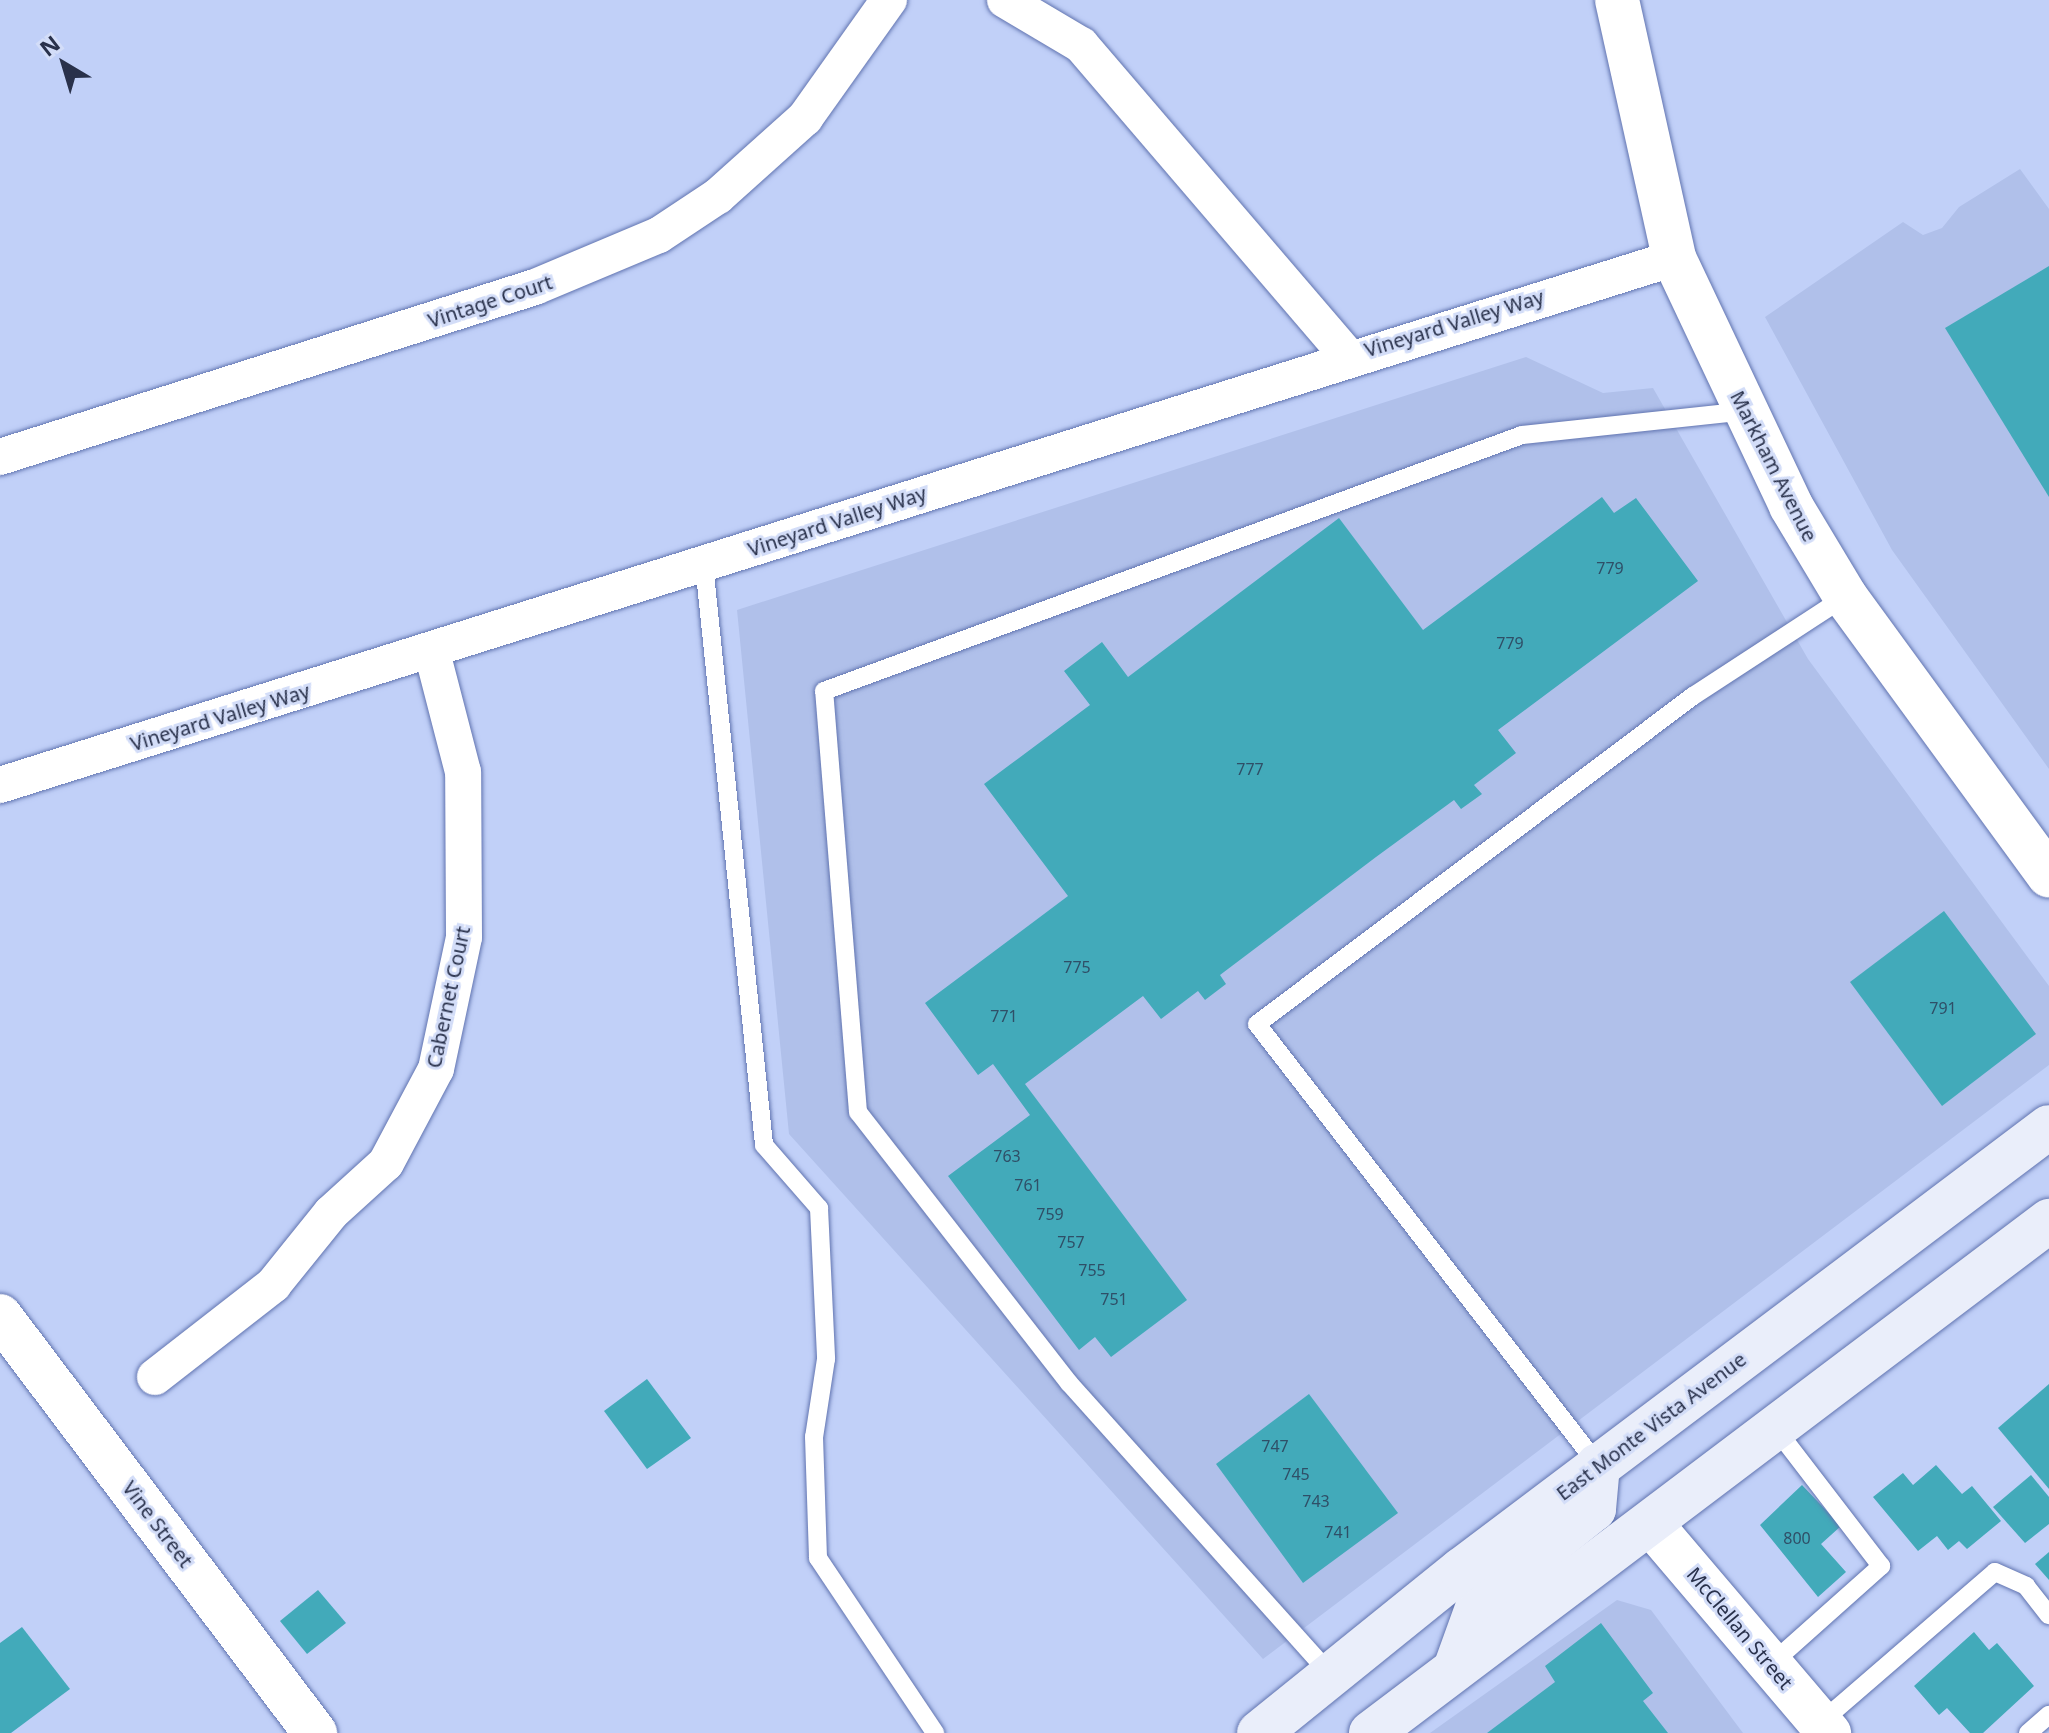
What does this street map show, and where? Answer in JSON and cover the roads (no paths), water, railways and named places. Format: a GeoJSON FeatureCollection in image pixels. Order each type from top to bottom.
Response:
{"type":"FeatureCollection","features":[{"type":"Feature","properties":{"kind":"main road","name":"East Monte Vista Avenue"},"geometry":{"type":"LineString","coordinates":[[1259,1733],[1335,1676],[1598,1465],[2049,1127]]}},
{"type":"Feature","properties":{"kind":"main road"},"geometry":{"type":"LineString","coordinates":[[1371,1733],[2049,1221]]}},
{"type":"Feature","properties":{"kind":"main road"},"geometry":{"type":"LineString","coordinates":[[1455,1669],[1480,1600],[1594,1509],[1598,1465]]}},
{"type":"Feature","properties":{"kind":"main road"},"geometry":{"type":"LineString","coordinates":[[1305,1733],[1320,1721],[1335,1676]]}},
{"type":"Feature","properties":{"kind":"street","name":"Vintage Court"},"geometry":{"type":"LineString","coordinates":[[0,457],[535,287],[659,235],[718,196],[805,118],[889,0]]}},
{"type":"Feature","properties":{"kind":"street"},"geometry":{"type":"LineString","coordinates":[[1005,0],[1081,45],[1348,356]]}},
{"type":"Feature","properties":{"kind":"street","name":"Markham Avenue"},"geometry":{"type":"LineString","coordinates":[[1617,0],[1674,258],[1745,411],[1845,596],[2049,876]]}},
{"type":"Feature","properties":{"kind":"street","name":"Vineyard Valley Way"},"geometry":{"type":"LineString","coordinates":[[0,785],[432,652],[1348,356],[1674,258]]}},
{"type":"Feature","properties":{"kind":"street","name":"Cabernet Court"},"geometry":{"type":"LineString","coordinates":[[155,1377],[273,1285],[331,1213],[386,1163],[436,1069],[464,937],[463,772],[432,652]]}},
{"type":"Feature","properties":{"kind":"street","name":"Vine Street"},"geometry":{"type":"LineString","coordinates":[[0,1316],[315,1733]]}},
{"type":"Feature","properties":{"kind":"street","name":"McClellan Street"},"geometry":{"type":"LineString","coordinates":[[1651,1524],[1824,1728]]}},
{"type":"Feature","properties":{"kind":"lane"},"geometry":{"type":"LineString","coordinates":[[1335,1676],[1069,1383],[858,1112],[824,691],[1522,435],[1745,411]]}},
{"type":"Feature","properties":{"kind":"lane"},"geometry":{"type":"LineString","coordinates":[[704,564],[764,1145],[819,1208],[826,1359],[814,1437],[818,1558],[935,1733]]}},
{"type":"Feature","properties":{"kind":"lane"},"geometry":{"type":"LineString","coordinates":[[1598,1465],[1257,1024],[1693,696],[1845,596]]}},
{"type":"Feature","properties":{"kind":"lane"},"geometry":{"type":"LineString","coordinates":[[1770,1665],[1881,1566],[1776,1429]]}},
{"type":"Feature","properties":{"kind":"lane"},"geometry":{"type":"LineString","coordinates":[[1824,1728],[1995,1572],[2026,1586],[2049,1615]]}},
{"type":"Feature","properties":{"kind":"lane"},"geometry":{"type":"LineString","coordinates":[[2028,1733],[2049,1715]]}}]}
